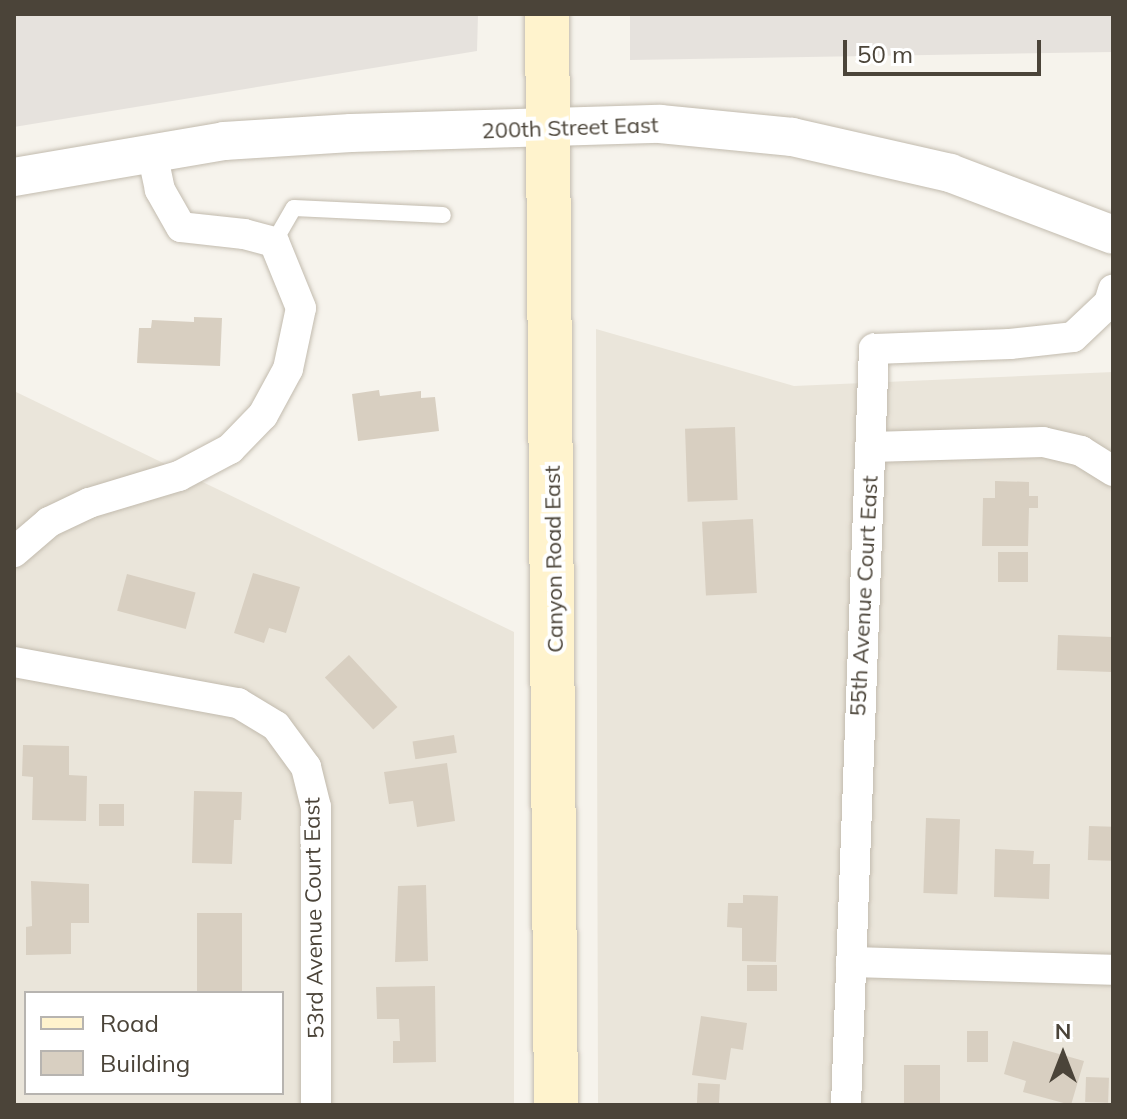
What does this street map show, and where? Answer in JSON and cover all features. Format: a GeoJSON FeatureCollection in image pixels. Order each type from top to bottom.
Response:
{"type":"FeatureCollection","features":[{"type":"Feature","properties":{"kind":"main road","name":"Canyon Road East"},"geometry":{"type":"LineString","coordinates":[[547,14],[556,1105]]}},
{"type":"Feature","properties":{"kind":"street","name":"200th Street East"},"geometry":{"type":"LineString","coordinates":[[14,177],[224,141],[660,124],[792,137],[950,173],[1113,235]]}},
{"type":"Feature","properties":{"kind":"street"},"geometry":{"type":"LineString","coordinates":[[14,552],[49,522],[89,503],[179,476],[217,457],[247,434],[278,393],[299,334],[301,308],[274,242],[181,227],[160,190],[152,151]]}},
{"type":"Feature","properties":{"kind":"street","name":"55th Avenue Court East"},"geometry":{"type":"LineString","coordinates":[[846,1105],[860,647],[874,349],[1010,344],[1073,337],[1109,303],[1113,290]]}},
{"type":"Feature","properties":{"kind":"street"},"geometry":{"type":"LineString","coordinates":[[871,447],[1043,442],[1081,451],[1113,471]]}},
{"type":"Feature","properties":{"kind":"street","name":"53rd Avenue Court East"},"geometry":{"type":"LineString","coordinates":[[14,662],[238,703],[276,726],[306,767],[316,807],[316,1105]]}},
{"type":"Feature","properties":{"kind":"street"},"geometry":{"type":"LineString","coordinates":[[851,962],[1113,970]]}},
{"type":"Feature","properties":{"kind":"lane"},"geometry":{"type":"LineString","coordinates":[[274,242],[294,208],[443,215]]}},
{"type":"Feature","properties":{"kind":"shaded area"},"geometry":{"type":"Polygon","coordinates":[[[14,14],[478,14],[477,51],[14,127],[14,14]]]}},
{"type":"Feature","properties":{"kind":"shaded area"},"geometry":{"type":"Polygon","coordinates":[[[630,14],[1113,14],[1113,52],[630,60],[630,14]]]}},
{"type":"Feature","properties":{"kind":"shaded area"},"geometry":{"type":"Polygon","coordinates":[[[596,329],[794,386],[1113,372],[1113,1105],[598,1105],[596,329]]]}},
{"type":"Feature","properties":{"kind":"shaded area"},"geometry":{"type":"Polygon","coordinates":[[[14,391],[514,632],[514,1105],[14,1105],[14,391]]]}},
{"type":"Feature","properties":{"kind":"building"},"geometry":{"type":"Polygon","coordinates":[[[194,317],[222,318],[220,366],[137,363],[139,328],[151,328],[152,320],[194,322],[194,317]]]}},
{"type":"Feature","properties":{"kind":"building"},"geometry":{"type":"Polygon","coordinates":[[[379,390],[380,396],[421,391],[421,398],[435,397],[439,431],[358,441],[352,394],[379,390]]]}},
{"type":"Feature","properties":{"kind":"building"},"geometry":{"type":"Polygon","coordinates":[[[735,427],[738,500],[688,502],[685,429],[735,427]]]}},
{"type":"Feature","properties":{"kind":"building"},"geometry":{"type":"Polygon","coordinates":[[[995,481],[1029,482],[1029,496],[1038,496],[1038,508],[1029,508],[1028,546],[982,546],[983,498],[995,498],[995,481]]]}},
{"type":"Feature","properties":{"kind":"building"},"geometry":{"type":"Polygon","coordinates":[[[753,519],[757,593],[706,596],[702,522],[753,519]]]}},
{"type":"Feature","properties":{"kind":"building"},"geometry":{"type":"Polygon","coordinates":[[[998,552],[1028,552],[1028,582],[998,582],[998,552]]]}},
{"type":"Feature","properties":{"kind":"building"},"geometry":{"type":"Polygon","coordinates":[[[253,573],[300,587],[286,633],[269,628],[264,643],[234,633],[253,573]]]}},
{"type":"Feature","properties":{"kind":"building"},"geometry":{"type":"Polygon","coordinates":[[[127,574],[196,592],[186,629],[117,611],[127,574]]]}},
{"type":"Feature","properties":{"kind":"building"},"geometry":{"type":"Polygon","coordinates":[[[1058,635],[1113,637],[1112,672],[1057,670],[1058,635]]]}},
{"type":"Feature","properties":{"kind":"building"},"geometry":{"type":"Polygon","coordinates":[[[349,655],[397,707],[373,729],[325,678],[349,655]]]}},
{"type":"Feature","properties":{"kind":"building"},"geometry":{"type":"Polygon","coordinates":[[[454,735],[457,753],[415,759],[413,742],[454,735]]]}},
{"type":"Feature","properties":{"kind":"building"},"geometry":{"type":"Polygon","coordinates":[[[23,745],[69,746],[69,775],[87,776],[86,821],[32,820],[33,777],[22,776],[23,745]]]}},
{"type":"Feature","properties":{"kind":"building"},"geometry":{"type":"Polygon","coordinates":[[[447,763],[455,821],[417,827],[413,801],[389,804],[384,772],[447,763]]]}},
{"type":"Feature","properties":{"kind":"building"},"geometry":{"type":"Polygon","coordinates":[[[194,791],[242,792],[241,820],[234,820],[232,864],[192,863],[194,791]]]}},
{"type":"Feature","properties":{"kind":"building"},"geometry":{"type":"Polygon","coordinates":[[[99,804],[124,804],[124,826],[99,826],[99,804]]]}},
{"type":"Feature","properties":{"kind":"building"},"geometry":{"type":"Polygon","coordinates":[[[926,818],[960,819],[957,894],[923,893],[926,818]]]}},
{"type":"Feature","properties":{"kind":"building"},"geometry":{"type":"Polygon","coordinates":[[[1089,826],[1113,827],[1112,861],[1088,860],[1089,826]]]}},
{"type":"Feature","properties":{"kind":"building"},"geometry":{"type":"Polygon","coordinates":[[[995,849],[1034,851],[1033,864],[1050,864],[1049,899],[994,897],[995,849]]]}},
{"type":"Feature","properties":{"kind":"building"},"geometry":{"type":"Polygon","coordinates":[[[31,881],[89,884],[89,923],[71,923],[71,954],[26,955],[26,927],[32,926],[31,881]]]}},
{"type":"Feature","properties":{"kind":"building"},"geometry":{"type":"Polygon","coordinates":[[[426,885],[428,961],[395,962],[398,886],[426,885]]]}},
{"type":"Feature","properties":{"kind":"building"},"geometry":{"type":"Polygon","coordinates":[[[743,895],[778,896],[776,962],[742,961],[742,928],[727,927],[728,903],[743,903],[743,895]]]}},
{"type":"Feature","properties":{"kind":"building"},"geometry":{"type":"Polygon","coordinates":[[[197,913],[242,913],[242,991],[197,991],[197,913]]]}},
{"type":"Feature","properties":{"kind":"building"},"geometry":{"type":"Polygon","coordinates":[[[747,965],[777,965],[777,991],[747,991],[747,965]]]}},
{"type":"Feature","properties":{"kind":"building"},"geometry":{"type":"Polygon","coordinates":[[[435,986],[436,1062],[393,1063],[393,1041],[400,1041],[399,1019],[377,1019],[376,987],[435,986]]]}},
{"type":"Feature","properties":{"kind":"building"},"geometry":{"type":"Polygon","coordinates":[[[701,1016],[747,1023],[743,1050],[731,1048],[726,1080],[692,1075],[701,1016]]]}},
{"type":"Feature","properties":{"kind":"building"},"geometry":{"type":"Polygon","coordinates":[[[967,1031],[988,1031],[988,1062],[967,1062],[967,1031]]]}},
{"type":"Feature","properties":{"kind":"building"},"geometry":{"type":"Polygon","coordinates":[[[1013,1041],[1084,1061],[1071,1105],[1023,1092],[1026,1081],[1004,1074],[1013,1041]]]}},
{"type":"Feature","properties":{"kind":"building"},"geometry":{"type":"Polygon","coordinates":[[[904,1065],[940,1065],[940,1105],[904,1105],[904,1065]]]}},
{"type":"Feature","properties":{"kind":"building"},"geometry":{"type":"Polygon","coordinates":[[[1086,1077],[1109,1078],[1108,1103],[1085,1102],[1086,1077]]]}},
{"type":"Feature","properties":{"kind":"building"},"geometry":{"type":"Polygon","coordinates":[[[698,1083],[720,1084],[719,1105],[697,1105],[698,1083]]]}}]}
